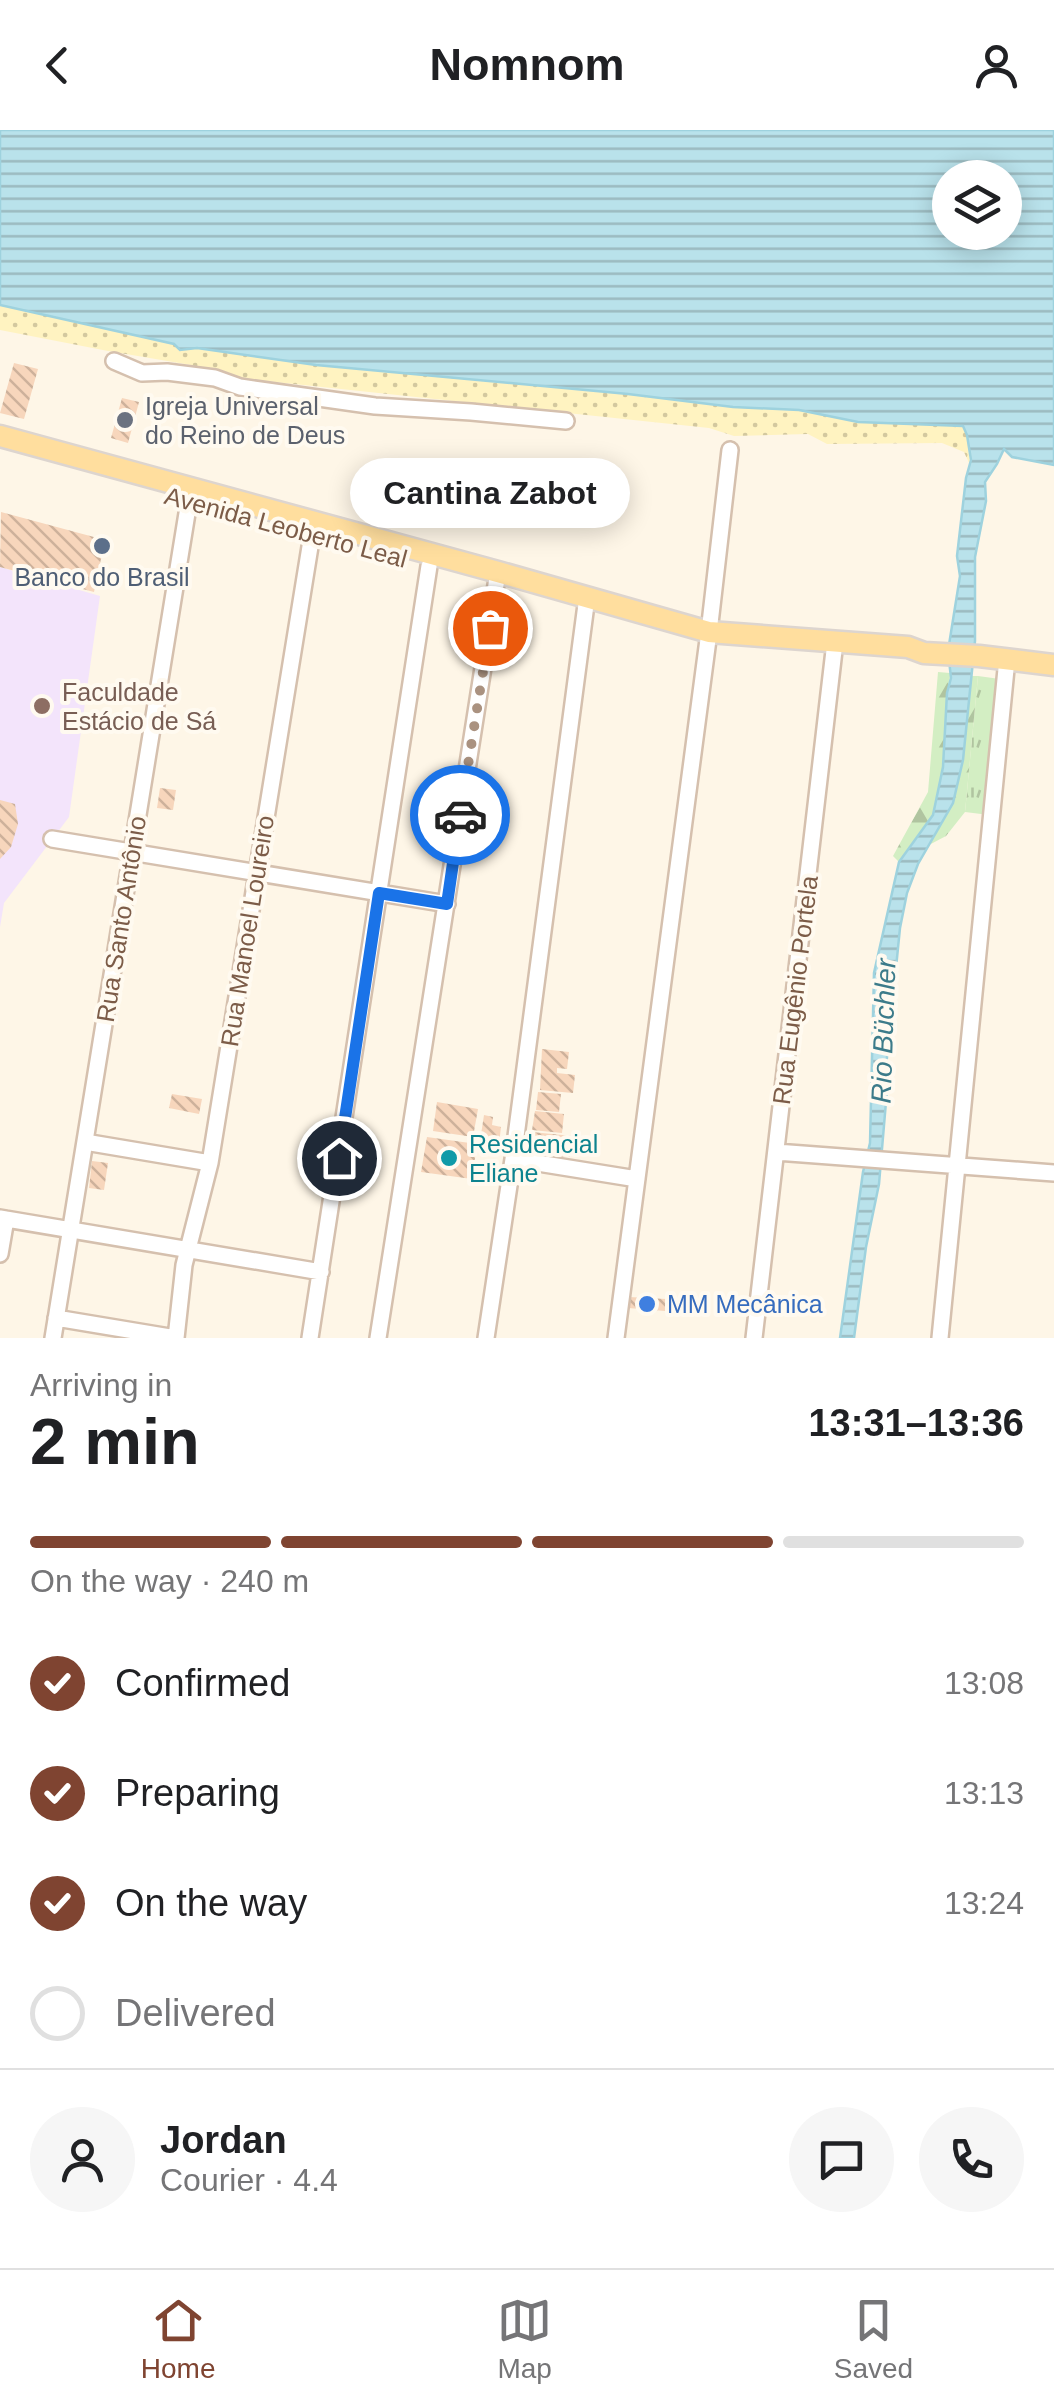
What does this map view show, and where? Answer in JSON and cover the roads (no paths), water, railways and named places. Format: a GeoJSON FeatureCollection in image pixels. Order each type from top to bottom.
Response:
{"type":"FeatureCollection","features":[{"type":"Feature","properties":{"kind":"main road","name":"Avenida Leoberto Leal"},"geometry":{"type":"LineString","coordinates":[[0,436],[743,649],[834,648],[914,659],[932,653],[1054,665]]}},
{"type":"Feature","properties":{"kind":"main road","name":"Avenida Leoberto Leal"},"geometry":{"type":"LineString","coordinates":[[0,449],[188,501],[312,528],[429,566],[497,578]]}},
{"type":"Feature","properties":{"kind":"street"},"geometry":{"type":"LineString","coordinates":[[114,361],[142,373],[216,378],[240,387],[375,406],[566,421]]}},
{"type":"Feature","properties":{"kind":"street"},"geometry":{"type":"LineString","coordinates":[[616,1338],[730,450]]}},
{"type":"Feature","properties":{"kind":"street","name":"Rua Santo Antônio"},"geometry":{"type":"LineString","coordinates":[[53,1338],[188,501]]}},
{"type":"Feature","properties":{"kind":"street","name":"Rua Manoel Loureiro"},"geometry":{"type":"LineString","coordinates":[[176,1338],[187,1249],[210,1163],[312,528]]}},
{"type":"Feature","properties":{"kind":"street"},"geometry":{"type":"LineString","coordinates":[[310,1338],[429,566]]}},
{"type":"Feature","properties":{"kind":"street"},"geometry":{"type":"LineString","coordinates":[[378,1338],[497,578]]}},
{"type":"Feature","properties":{"kind":"street"},"geometry":{"type":"LineString","coordinates":[[486,1338],[586,603]]}},
{"type":"Feature","properties":{"kind":"street","name":"Rua Eugênio Portela"},"geometry":{"type":"LineString","coordinates":[[754,1338],[834,648]]}},
{"type":"Feature","properties":{"kind":"street"},"geometry":{"type":"LineString","coordinates":[[940,1338],[1007,659]]}},
{"type":"Feature","properties":{"kind":"street"},"geometry":{"type":"LineString","coordinates":[[52,839],[447,904]]}},
{"type":"Feature","properties":{"kind":"street"},"geometry":{"type":"LineString","coordinates":[[85,1142],[210,1163]]}},
{"type":"Feature","properties":{"kind":"street"},"geometry":{"type":"LineString","coordinates":[[776,1152],[1054,1173]]}},
{"type":"Feature","properties":{"kind":"street"},"geometry":{"type":"LineString","coordinates":[[512,1159],[636,1179]]}},
{"type":"Feature","properties":{"kind":"street"},"geometry":{"type":"LineString","coordinates":[[0,1254],[3,1219],[321,1272]]}},
{"type":"Feature","properties":{"kind":"street"},"geometry":{"type":"LineString","coordinates":[[56,1318],[176,1338]]}},
{"type":"Feature","properties":{"kind":"water","name":"Rio Büchler"},"geometry":{"type":"Polygon","coordinates":[[[0,130],[1054,130],[1054,465],[1012,457],[1004,449],[985,482],[986,501],[975,557],[975,641],[963,760],[953,803],[918,864],[907,893],[900,928],[879,1184],[854,1338],[840,1338],[870,1143],[874,973],[899,862],[933,815],[943,767],[951,678],[948,651],[971,460],[963,426],[858,422],[799,410],[733,407],[316,365],[197,348],[180,350],[174,344],[0,305],[0,130]]]}},
{"type":"Feature","properties":{"kind":"place","name":"Igreja Universal do Reino de Deus"},"geometry":{"type":"Point","coordinates":[125,420]}},
{"type":"Feature","properties":{"kind":"place","name":"Banco do Brasil"},"geometry":{"type":"Point","coordinates":[102,546]}},
{"type":"Feature","properties":{"kind":"place","name":"Cantina Zabot"},"geometry":{"type":"Point","coordinates":[490,628]}},
{"type":"Feature","properties":{"kind":"place","name":"Faculdade Estácio de Sá"},"geometry":{"type":"Point","coordinates":[42,706]}},
{"type":"Feature","properties":{"kind":"place","name":"Residencial Eliane"},"geometry":{"type":"Point","coordinates":[449,1158]}},
{"type":"Feature","properties":{"kind":"place","name":"MM Mecânica"},"geometry":{"type":"Point","coordinates":[647,1304]}}]}
